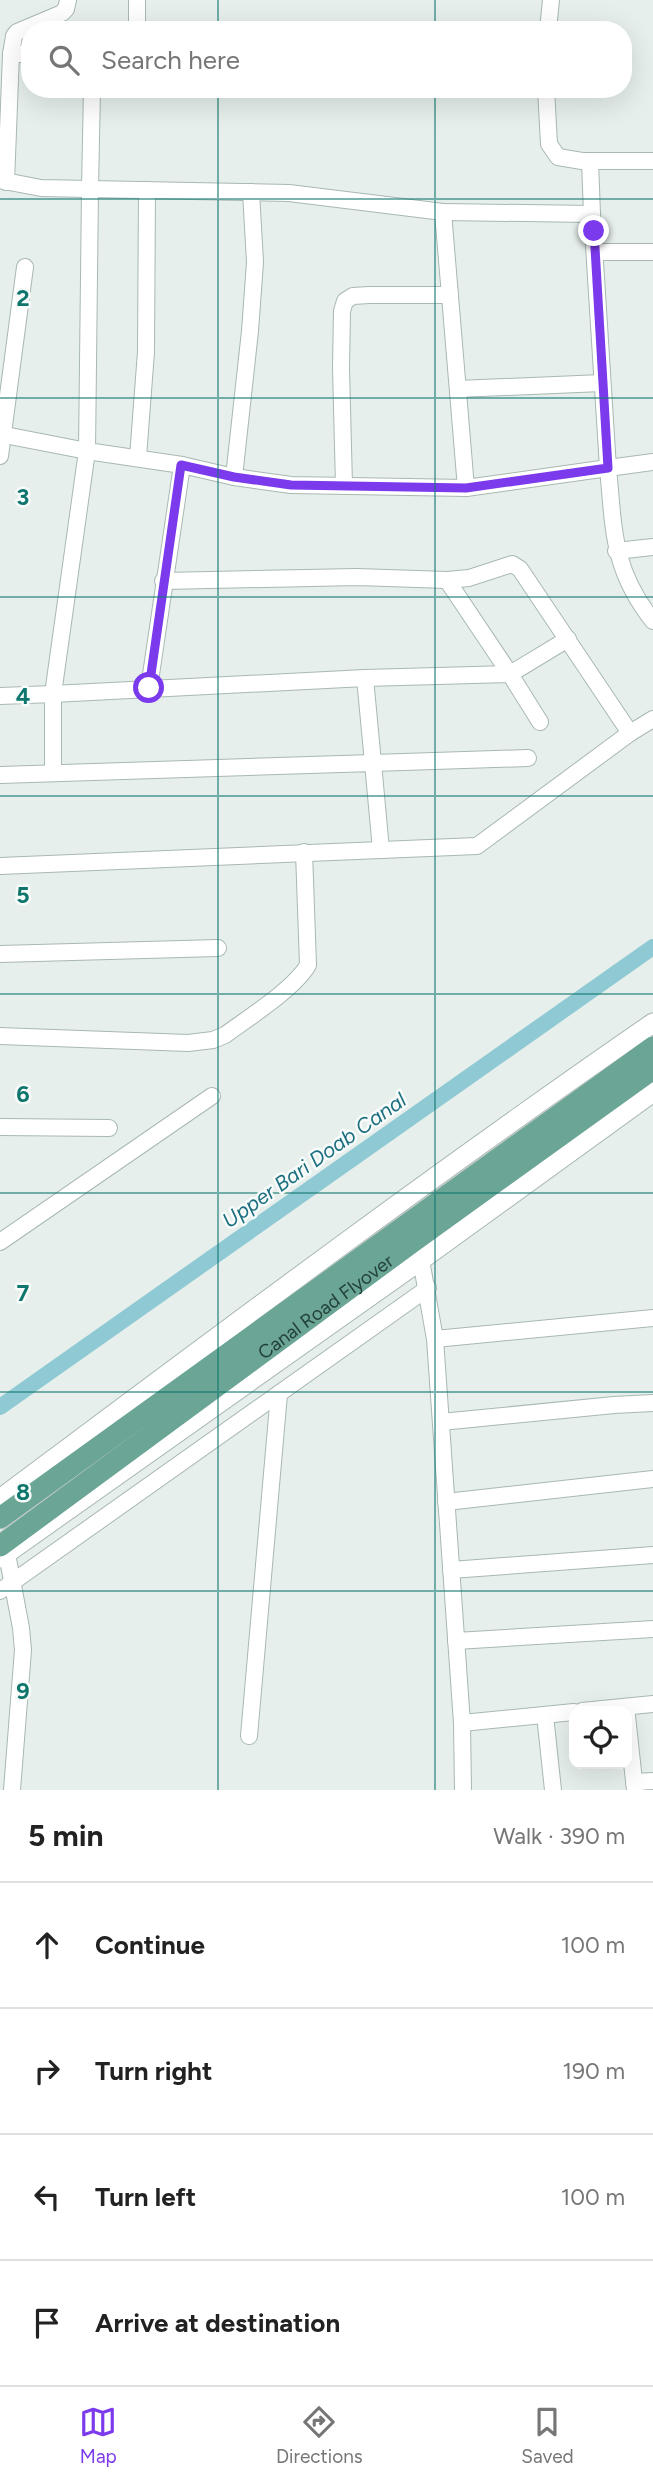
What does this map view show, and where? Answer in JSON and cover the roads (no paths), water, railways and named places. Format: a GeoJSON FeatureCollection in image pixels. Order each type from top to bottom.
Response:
{"type":"FeatureCollection","features":[{"type":"Feature","properties":{"kind":"main road","name":"Canal Road Flyover"},"geometry":{"type":"LineString","coordinates":[[0,1518],[653,1047]]}},
{"type":"Feature","properties":{"kind":"main road","name":"Canal Road Flyover"},"geometry":{"type":"LineString","coordinates":[[2,1553],[414,1241],[653,1069]]}},
{"type":"Feature","properties":{"kind":"street"},"geometry":{"type":"LineString","coordinates":[[43,21],[62,13],[68,0]]}},
{"type":"Feature","properties":{"kind":"street"},"geometry":{"type":"LineString","coordinates":[[137,0],[137,21]]}},
{"type":"Feature","properties":{"kind":"street"},"geometry":{"type":"LineString","coordinates":[[549,21],[551,0]]}},
{"type":"Feature","properties":{"kind":"street"},"geometry":{"type":"LineString","coordinates":[[21,31],[14,36],[11,54],[3,181],[41,188],[289,193],[443,212],[592,214]]}},
{"type":"Feature","properties":{"kind":"street"},"geometry":{"type":"LineString","coordinates":[[11,54],[21,54]]}},
{"type":"Feature","properties":{"kind":"street"},"geometry":{"type":"LineString","coordinates":[[53,772],[52,694],[87,451],[92,98]]}},
{"type":"Feature","properties":{"kind":"street"},"geometry":{"type":"LineString","coordinates":[[547,98],[548,135],[553,152],[558,157],[590,161],[653,160]]}},
{"type":"Feature","properties":{"kind":"street"},"geometry":{"type":"LineString","coordinates":[[590,161],[608,468],[616,551],[636,600],[653,621]]}},
{"type":"Feature","properties":{"kind":"street"},"geometry":{"type":"LineString","coordinates":[[138,457],[146,352],[147,190]]}},
{"type":"Feature","properties":{"kind":"street"},"geometry":{"type":"LineString","coordinates":[[234,477],[251,317],[254,262],[251,192]]}},
{"type":"Feature","properties":{"kind":"street"},"geometry":{"type":"LineString","coordinates":[[443,212],[466,488]]}},
{"type":"Feature","properties":{"kind":"street"},"geometry":{"type":"LineString","coordinates":[[596,252],[653,252]]}},
{"type":"Feature","properties":{"kind":"street"},"geometry":{"type":"LineString","coordinates":[[0,456],[25,267]]}},
{"type":"Feature","properties":{"kind":"street"},"geometry":{"type":"LineString","coordinates":[[344,486],[341,368],[342,311],[345,301],[353,296],[369,295],[450,295]]}},
{"type":"Feature","properties":{"kind":"street"},"geometry":{"type":"LineString","coordinates":[[458,389],[603,383]]}},
{"type":"Feature","properties":{"kind":"street"},"geometry":{"type":"LineString","coordinates":[[1,435],[291,485],[466,488],[653,462]]}},
{"type":"Feature","properties":{"kind":"street"},"geometry":{"type":"LineString","coordinates":[[149,688],[181,465]]}},
{"type":"Feature","properties":{"kind":"street"},"geometry":{"type":"LineString","coordinates":[[616,551],[653,547]]}},
{"type":"Feature","properties":{"kind":"street"},"geometry":{"type":"LineString","coordinates":[[163,581],[357,577],[447,580],[476,576],[507,564],[517,566],[630,733]]}},
{"type":"Feature","properties":{"kind":"street"},"geometry":{"type":"LineString","coordinates":[[447,580],[540,722]]}},
{"type":"Feature","properties":{"kind":"street"},"geometry":{"type":"LineString","coordinates":[[0,696],[365,678],[510,674],[568,639]]}},
{"type":"Feature","properties":{"kind":"street"},"geometry":{"type":"LineString","coordinates":[[365,678],[381,850]]}},
{"type":"Feature","properties":{"kind":"street"},"geometry":{"type":"LineString","coordinates":[[0,866],[477,846],[630,733],[653,719]]}},
{"type":"Feature","properties":{"kind":"street"},"geometry":{"type":"LineString","coordinates":[[0,775],[528,758]]}},
{"type":"Feature","properties":{"kind":"street"},"geometry":{"type":"LineString","coordinates":[[0,1036],[188,1043],[225,1035],[303,973],[308,965],[304,852]]}},
{"type":"Feature","properties":{"kind":"street"},"geometry":{"type":"LineString","coordinates":[[0,954],[218,948]]}},
{"type":"Feature","properties":{"kind":"street"},"geometry":{"type":"LineString","coordinates":[[0,1499],[314,1265],[653,1023]]}},
{"type":"Feature","properties":{"kind":"street"},"geometry":{"type":"LineString","coordinates":[[12,1790],[23,1650],[14,1581],[2,1553],[421,1260],[653,1092]]}},
{"type":"Feature","properties":{"kind":"street"},"geometry":{"type":"LineString","coordinates":[[0,1242],[212,1096]]}},
{"type":"Feature","properties":{"kind":"street"},"geometry":{"type":"LineString","coordinates":[[0,1127],[109,1128]]}},
{"type":"Feature","properties":{"kind":"street"},"geometry":{"type":"LineString","coordinates":[[421,1260],[435,1339],[462,1723],[463,1790]]}},
{"type":"Feature","properties":{"kind":"street"},"geometry":{"type":"LineString","coordinates":[[0,1591],[428,1288]]}},
{"type":"Feature","properties":{"kind":"street"},"geometry":{"type":"LineString","coordinates":[[435,1339],[653,1318]]}},
{"type":"Feature","properties":{"kind":"street"},"geometry":{"type":"LineString","coordinates":[[249,1736],[279,1394]]}},
{"type":"Feature","properties":{"kind":"street"},"geometry":{"type":"LineString","coordinates":[[440,1422],[653,1403]]}},
{"type":"Feature","properties":{"kind":"street"},"geometry":{"type":"LineString","coordinates":[[446,1502],[653,1479]]}},
{"type":"Feature","properties":{"kind":"street"},"geometry":{"type":"LineString","coordinates":[[451,1570],[653,1555]]}},
{"type":"Feature","properties":{"kind":"street"},"geometry":{"type":"LineString","coordinates":[[456,1641],[653,1629]]}},
{"type":"Feature","properties":{"kind":"street"},"geometry":{"type":"LineString","coordinates":[[632,1706],[653,1704]]}},
{"type":"Feature","properties":{"kind":"street"},"geometry":{"type":"LineString","coordinates":[[462,1723],[569,1713]]}},
{"type":"Feature","properties":{"kind":"street"},"geometry":{"type":"LineString","coordinates":[[545,1715],[553,1790]]}},
{"type":"Feature","properties":{"kind":"street"},"geometry":{"type":"LineString","coordinates":[[632,1766],[634,1786],[653,1781]]}},
{"type":"Feature","properties":{"kind":"waterway","name":"Upper Bari Doab Canal"},"geometry":{"type":"LineString","coordinates":[[0,1407],[653,947]]}}]}
